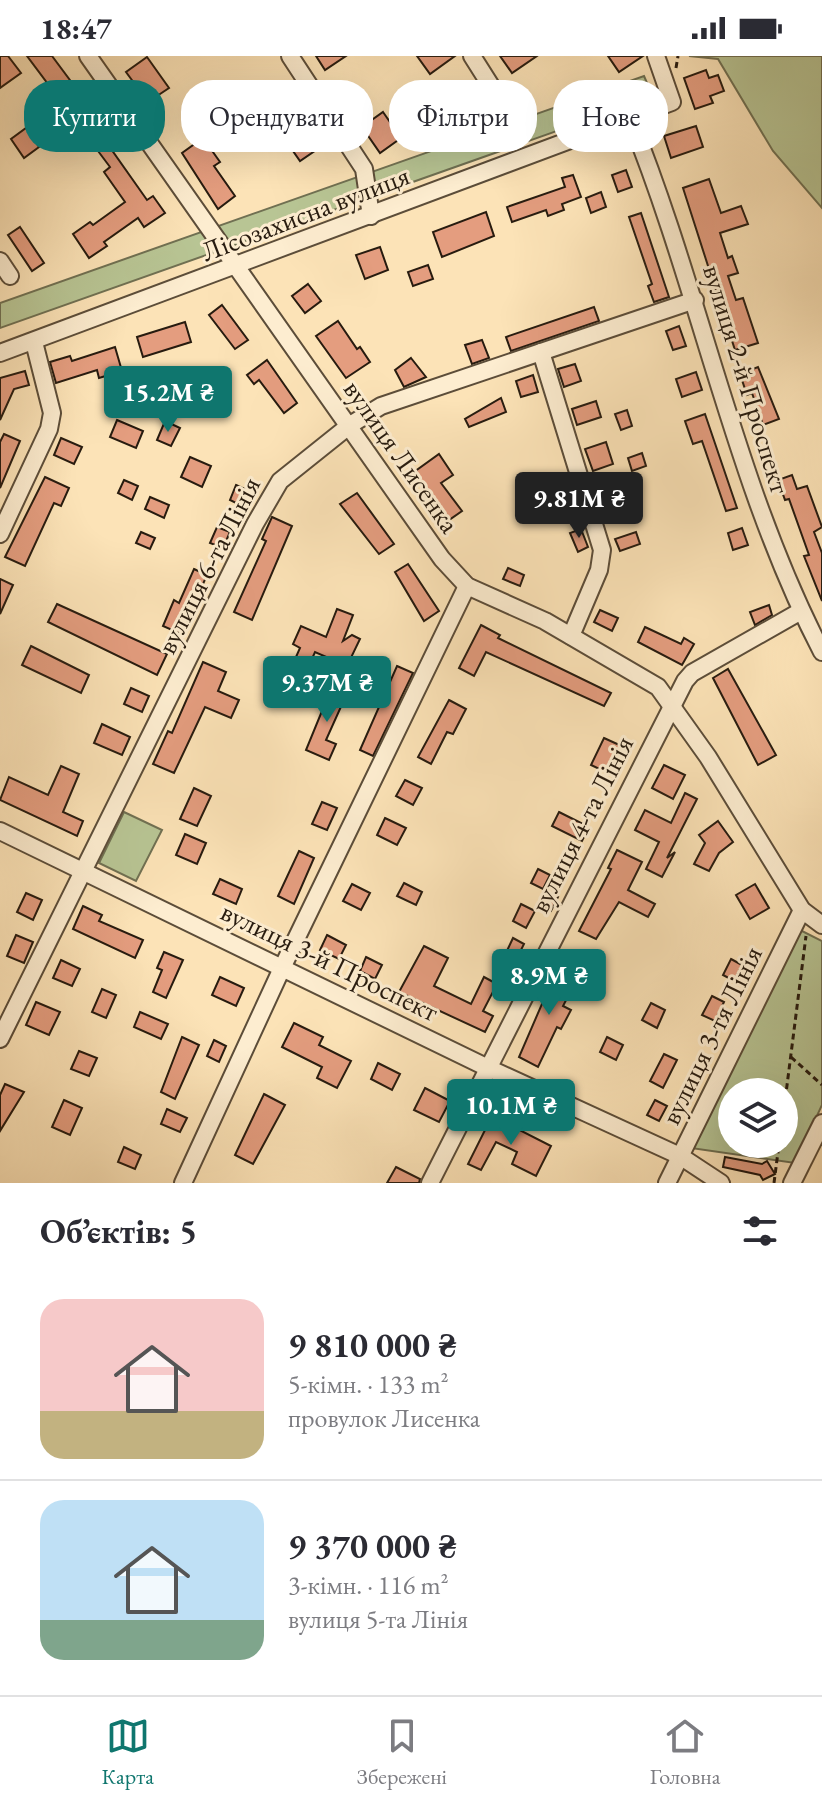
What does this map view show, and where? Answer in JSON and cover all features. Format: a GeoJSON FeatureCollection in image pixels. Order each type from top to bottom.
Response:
{"type":"FeatureCollection","features":[{"type":"Feature","properties":{"kind":"street","name":"вулиця Лисенка"},"geometry":{"type":"LineString","coordinates":[[88,56],[442,559],[467,586],[571,636],[658,687],[811,917]]}},
{"type":"Feature","properties":{"kind":"street"},"geometry":{"type":"LineString","coordinates":[[290,56],[364,169],[371,216]]}},
{"type":"Feature","properties":{"kind":"street"},"geometry":{"type":"LineString","coordinates":[[472,56],[487,80]]}},
{"type":"Feature","properties":{"kind":"street","name":"Лісозахисна вулиця"},"geometry":{"type":"LineString","coordinates":[[656,56],[664,80]]}},
{"type":"Feature","properties":{"kind":"street","name":"Лісозахисна вулиця"},"geometry":{"type":"LineString","coordinates":[[0,353],[553,147]]}},
{"type":"Feature","properties":{"kind":"street","name":"вулиця 2-й Проспект"},"geometry":{"type":"LineString","coordinates":[[644,152],[666,206],[754,492],[787,584],[822,652]]}},
{"type":"Feature","properties":{"kind":"street","name":"вулиця 6-та Лінія"},"geometry":{"type":"LineString","coordinates":[[0,1039],[255,524],[280,481],[350,425],[381,406],[695,300]]}},
{"type":"Feature","properties":{"kind":"street"},"geometry":{"type":"LineString","coordinates":[[0,534],[49,429],[52,413],[34,342]]}},
{"type":"Feature","properties":{"kind":"street"},"geometry":{"type":"LineString","coordinates":[[541,352],[602,550],[599,570],[571,636]]}},
{"type":"Feature","properties":{"kind":"street"},"geometry":{"type":"LineString","coordinates":[[183,1183],[283,966],[467,586]]}},
{"type":"Feature","properties":{"kind":"street","name":"вулиця 4-та Лінія"},"geometry":{"type":"LineString","coordinates":[[430,1183],[671,704],[692,673],[801,611]]}},
{"type":"Feature","properties":{"kind":"street","name":"вулиця 3-й Проспект"},"geometry":{"type":"LineString","coordinates":[[0,831],[486,1067],[680,1156],[721,1183]]}},
{"type":"Feature","properties":{"kind":"street","name":"вулиця 3-тя Лінія"},"geometry":{"type":"LineString","coordinates":[[667,1183],[811,917]]}},
{"type":"Feature","properties":{"kind":"street"},"geometry":{"type":"LineString","coordinates":[[792,1183],[822,1123]]}},
{"type":"Feature","properties":{"kind":"path"},"geometry":{"type":"LineString","coordinates":[[788,1078],[811,917]]}},
{"type":"Feature","properties":{"kind":"path"},"geometry":{"type":"LineString","coordinates":[[791,1057],[822,1085]]}},
{"type":"Feature","properties":{"kind":"path"},"geometry":{"type":"LineString","coordinates":[[774,1183],[777,1158]]}},
{"type":"Feature","properties":{"kind":"green space"},"geometry":{"type":"Polygon","coordinates":[[[689,56],[822,56],[822,208],[773,151],[718,59],[689,56]]]}},
{"type":"Feature","properties":{"kind":"green space"},"geometry":{"type":"Polygon","coordinates":[[[553,108],[553,132],[537,138],[537,114],[553,108]]]}},
{"type":"Feature","properties":{"kind":"green space"},"geometry":{"type":"Polygon","coordinates":[[[428,152],[498,152],[0,328],[0,303],[428,152]]]}},
{"type":"Feature","properties":{"kind":"green space"},"geometry":{"type":"Polygon","coordinates":[[[124,812],[162,830],[136,881],[99,863],[124,812]]]}},
{"type":"Feature","properties":{"kind":"green space"},"geometry":{"type":"Polygon","coordinates":[[[798,929],[822,941],[822,1105],[798,1157],[798,1078],[725,1078],[798,929]]]}},
{"type":"Feature","properties":{"kind":"green space"},"geometry":{"type":"Polygon","coordinates":[[[718,1093],[718,1152],[691,1148],[718,1093]]]}},
{"type":"Feature","properties":{"kind":"green space"},"geometry":{"type":"Polygon","coordinates":[[[760,1158],[797,1158],[795,1163],[760,1158]]]}},
{"type":"Feature","properties":{"kind":"building"},"geometry":{"type":"Polygon","coordinates":[[[0,56],[8,56],[21,73],[0,88],[0,56]]]}},
{"type":"Feature","properties":{"kind":"building"},"geometry":{"type":"Polygon","coordinates":[[[27,56],[52,56],[70,80],[45,80],[27,56]]]}},
{"type":"Feature","properties":{"kind":"building"},"geometry":{"type":"Polygon","coordinates":[[[316,56],[346,56],[325,70],[316,56]]]}},
{"type":"Feature","properties":{"kind":"building"},"geometry":{"type":"Polygon","coordinates":[[[417,56],[455,56],[430,74],[417,56]]]}},
{"type":"Feature","properties":{"kind":"building"},"geometry":{"type":"Polygon","coordinates":[[[500,56],[537,56],[512,73],[500,56]]]}},
{"type":"Feature","properties":{"kind":"building"},"geometry":{"type":"Polygon","coordinates":[[[608,56],[643,56],[619,72],[608,56]]]}},
{"type":"Feature","properties":{"kind":"building"},"geometry":{"type":"Polygon","coordinates":[[[147,57],[163,80],[132,80],[126,72],[147,57]]]}},
{"type":"Feature","properties":{"kind":"building"},"geometry":{"type":"Polygon","coordinates":[[[706,70],[709,78],[718,75],[724,91],[710,96],[713,103],[695,109],[684,78],[706,70]]]}},
{"type":"Feature","properties":{"kind":"building"},"geometry":{"type":"Polygon","coordinates":[[[383,112],[389,121],[389,147],[380,153],[373,143],[373,119],[383,112]]]}},
{"type":"Feature","properties":{"kind":"building"},"geometry":{"type":"Polygon","coordinates":[[[696,126],[703,147],[671,158],[668,135],[696,126]]]}},
{"type":"Feature","properties":{"kind":"building"},"geometry":{"type":"Polygon","coordinates":[[[24,129],[24,152],[32,152],[24,158],[11,139],[24,129]]]}},
{"type":"Feature","properties":{"kind":"building"},"geometry":{"type":"Polygon","coordinates":[[[99,152],[113,152],[147,200],[153,196],[165,213],[144,227],[138,218],[104,242],[107,246],[89,258],[73,234],[90,222],[93,225],[125,202],[104,172],[110,167],[99,152]]]}},
{"type":"Feature","properties":{"kind":"building"},"geometry":{"type":"Polygon","coordinates":[[[213,152],[220,162],[214,166],[235,196],[218,209],[182,153],[213,152]]]}},
{"type":"Feature","properties":{"kind":"building"},"geometry":{"type":"Polygon","coordinates":[[[294,152],[313,152],[300,161],[294,152]]]}},
{"type":"Feature","properties":{"kind":"building"},"geometry":{"type":"Polygon","coordinates":[[[626,170],[632,187],[618,192],[612,175],[626,170]]]}},
{"type":"Feature","properties":{"kind":"building"},"geometry":{"type":"Polygon","coordinates":[[[573,175],[581,197],[562,204],[564,210],[548,216],[546,210],[512,222],[507,207],[565,187],[562,178],[573,175]]]}},
{"type":"Feature","properties":{"kind":"building"},"geometry":{"type":"Polygon","coordinates":[[[709,179],[721,213],[741,206],[748,224],[720,233],[728,258],[732,256],[738,273],[728,276],[736,300],[743,298],[758,343],[735,350],[683,188],[709,179]]]}},
{"type":"Feature","properties":{"kind":"building"},"geometry":{"type":"Polygon","coordinates":[[[601,192],[606,207],[591,213],[586,198],[601,192]]]}},
{"type":"Feature","properties":{"kind":"building"},"geometry":{"type":"Polygon","coordinates":[[[486,212],[494,236],[442,257],[433,232],[486,212]]]}},
{"type":"Feature","properties":{"kind":"building"},"geometry":{"type":"Polygon","coordinates":[[[641,213],[669,297],[654,302],[648,286],[652,284],[629,217],[641,213]]]}},
{"type":"Feature","properties":{"kind":"building"},"geometry":{"type":"Polygon","coordinates":[[[20,227],[44,263],[32,271],[8,235],[20,227]]]}},
{"type":"Feature","properties":{"kind":"building"},"geometry":{"type":"Polygon","coordinates":[[[380,247],[388,270],[365,279],[356,255],[380,247]]]}},
{"type":"Feature","properties":{"kind":"building"},"geometry":{"type":"Polygon","coordinates":[[[428,265],[433,279],[413,286],[408,272],[428,265]]]}},
{"type":"Feature","properties":{"kind":"building"},"geometry":{"type":"Polygon","coordinates":[[[308,284],[321,301],[305,313],[292,296],[308,284]]]}},
{"type":"Feature","properties":{"kind":"building"},"geometry":{"type":"Polygon","coordinates":[[[222,305],[248,340],[235,349],[209,315],[222,305]]]}},
{"type":"Feature","properties":{"kind":"building"},"geometry":{"type":"Polygon","coordinates":[[[594,307],[599,321],[511,351],[506,337],[594,307]]]}},
{"type":"Feature","properties":{"kind":"building"},"geometry":{"type":"Polygon","coordinates":[[[338,321],[370,362],[346,378],[316,336],[338,321]]]}},
{"type":"Feature","properties":{"kind":"building"},"geometry":{"type":"Polygon","coordinates":[[[185,322],[191,342],[143,357],[137,337],[185,322]]]}},
{"type":"Feature","properties":{"kind":"building"},"geometry":{"type":"Polygon","coordinates":[[[679,326],[686,346],[673,350],[666,331],[679,326]]]}},
{"type":"Feature","properties":{"kind":"building"},"geometry":{"type":"Polygon","coordinates":[[[482,340],[489,358],[472,364],[465,345],[482,340]]]}},
{"type":"Feature","properties":{"kind":"building"},"geometry":{"type":"Polygon","coordinates":[[[115,347],[122,371],[99,378],[97,370],[56,383],[50,362],[70,356],[72,361],[115,347]]]}},
{"type":"Feature","properties":{"kind":"building"},"geometry":{"type":"Polygon","coordinates":[[[411,358],[426,377],[404,387],[395,370],[411,358]]]}},
{"type":"Feature","properties":{"kind":"building"},"geometry":{"type":"Polygon","coordinates":[[[267,360],[297,403],[284,413],[259,380],[254,384],[247,375],[267,360]]]}},
{"type":"Feature","properties":{"kind":"building"},"geometry":{"type":"Polygon","coordinates":[[[575,364],[581,381],[564,387],[558,369],[575,364]]]}},
{"type":"Feature","properties":{"kind":"building"},"geometry":{"type":"Polygon","coordinates":[[[758,367],[779,419],[763,425],[752,393],[747,395],[740,374],[758,367]]]}},
{"type":"Feature","properties":{"kind":"building"},"geometry":{"type":"Polygon","coordinates":[[[25,371],[29,385],[14,389],[0,420],[0,378],[25,371]]]}},
{"type":"Feature","properties":{"kind":"building"},"geometry":{"type":"Polygon","coordinates":[[[696,372],[702,390],[682,397],[676,379],[696,372]]]}},
{"type":"Feature","properties":{"kind":"building"},"geometry":{"type":"Polygon","coordinates":[[[533,375],[538,392],[521,397],[516,381],[533,375]]]}},
{"type":"Feature","properties":{"kind":"building"},"geometry":{"type":"Polygon","coordinates":[[[501,398],[506,412],[469,427],[465,419],[501,398]]]}},
{"type":"Feature","properties":{"kind":"building"},"geometry":{"type":"Polygon","coordinates":[[[596,401],[601,417],[577,425],[572,409],[596,401]]]}},
{"type":"Feature","properties":{"kind":"building"},"geometry":{"type":"Polygon","coordinates":[[[627,410],[632,426],[621,430],[615,414],[627,410]]]}},
{"type":"Feature","properties":{"kind":"building"},"geometry":{"type":"Polygon","coordinates":[[[705,414],[737,508],[726,511],[702,441],[693,444],[685,421],[705,414]]]}},
{"type":"Feature","properties":{"kind":"building"},"geometry":{"type":"Polygon","coordinates":[[[117,420],[143,431],[136,448],[110,437],[117,420]]]}},
{"type":"Feature","properties":{"kind":"building"},"geometry":{"type":"Polygon","coordinates":[[[165,421],[180,428],[171,446],[157,440],[165,421]]]}},
{"type":"Feature","properties":{"kind":"building"},"geometry":{"type":"Polygon","coordinates":[[[4,434],[20,441],[0,488],[0,442],[4,434]]]}},
{"type":"Feature","properties":{"kind":"building"},"geometry":{"type":"Polygon","coordinates":[[[61,438],[82,447],[74,464],[54,455],[61,438]]]}},
{"type":"Feature","properties":{"kind":"building"},"geometry":{"type":"Polygon","coordinates":[[[606,442],[613,464],[593,471],[585,449],[606,442]]]}},
{"type":"Feature","properties":{"kind":"building"},"geometry":{"type":"Polygon","coordinates":[[[642,453],[646,466],[632,471],[628,458],[642,453]]]}},
{"type":"Feature","properties":{"kind":"building"},"geometry":{"type":"Polygon","coordinates":[[[439,454],[453,475],[441,483],[462,511],[449,520],[414,472],[439,454]]]}},
{"type":"Feature","properties":{"kind":"building"},"geometry":{"type":"Polygon","coordinates":[[[190,457],[211,466],[202,487],[181,477],[190,457]]]}},
{"type":"Feature","properties":{"kind":"building"},"geometry":{"type":"Polygon","coordinates":[[[792,475],[797,489],[807,486],[822,527],[814,532],[822,553],[822,601],[804,556],[809,555],[789,499],[785,500],[778,480],[792,475]]]}},
{"type":"Feature","properties":{"kind":"building"},"geometry":{"type":"Polygon","coordinates":[[[45,477],[69,488],[61,506],[54,503],[25,566],[5,557],[45,477]]]}},
{"type":"Feature","properties":{"kind":"building"},"geometry":{"type":"Polygon","coordinates":[[[124,480],[138,486],[132,500],[118,493],[124,480]]]}},
{"type":"Feature","properties":{"kind":"building"},"geometry":{"type":"Polygon","coordinates":[[[236,485],[249,491],[242,506],[230,500],[236,485]]]}},
{"type":"Feature","properties":{"kind":"building"},"geometry":{"type":"Polygon","coordinates":[[[615,486],[622,507],[605,512],[598,492],[615,486]]]}},
{"type":"Feature","properties":{"kind":"building"},"geometry":{"type":"Polygon","coordinates":[[[357,493],[394,544],[379,554],[340,504],[357,493]]]}},
{"type":"Feature","properties":{"kind":"building"},"geometry":{"type":"Polygon","coordinates":[[[150,497],[169,505],[164,518],[145,509],[150,497]]]}},
{"type":"Feature","properties":{"kind":"building"},"geometry":{"type":"Polygon","coordinates":[[[272,517],[292,526],[252,620],[234,612],[266,541],[262,539],[272,517]]]}},
{"type":"Feature","properties":{"kind":"building"},"geometry":{"type":"Polygon","coordinates":[[[217,527],[230,532],[223,548],[210,543],[217,527]]]}},
{"type":"Feature","properties":{"kind":"building"},"geometry":{"type":"Polygon","coordinates":[[[742,528],[748,545],[733,550],[728,533],[742,528]]]}},
{"type":"Feature","properties":{"kind":"building"},"geometry":{"type":"Polygon","coordinates":[[[581,529],[588,547],[578,552],[570,533],[581,529]]]}},
{"type":"Feature","properties":{"kind":"building"},"geometry":{"type":"Polygon","coordinates":[[[141,532],[155,538],[150,549],[136,543],[141,532]]]}},
{"type":"Feature","properties":{"kind":"building"},"geometry":{"type":"Polygon","coordinates":[[[636,532],[640,544],[620,551],[615,539],[636,532]]]}},
{"type":"Feature","properties":{"kind":"building"},"geometry":{"type":"Polygon","coordinates":[[[408,564],[439,611],[424,621],[395,572],[408,564]]]}},
{"type":"Feature","properties":{"kind":"building"},"geometry":{"type":"Polygon","coordinates":[[[508,568],[524,575],[520,586],[503,579],[508,568]]]}},
{"type":"Feature","properties":{"kind":"building"},"geometry":{"type":"Polygon","coordinates":[[[194,569],[207,575],[181,634],[163,626],[174,600],[179,603],[194,569]]]}},
{"type":"Feature","properties":{"kind":"building"},"geometry":{"type":"Polygon","coordinates":[[[0,579],[13,585],[0,614],[0,579]]]}},
{"type":"Feature","properties":{"kind":"building"},"geometry":{"type":"Polygon","coordinates":[[[57,604],[167,654],[157,675],[48,622],[57,604]]]}},
{"type":"Feature","properties":{"kind":"building"},"geometry":{"type":"Polygon","coordinates":[[[769,605],[772,615],[755,625],[750,612],[769,605]]]}},
{"type":"Feature","properties":{"kind":"building"},"geometry":{"type":"Polygon","coordinates":[[[337,609],[353,615],[343,641],[352,635],[360,639],[347,666],[315,652],[299,688],[285,682],[300,648],[293,644],[301,626],[326,637],[337,609]]]}},
{"type":"Feature","properties":{"kind":"building"},"geometry":{"type":"Polygon","coordinates":[[[600,610],[618,618],[612,631],[594,622],[600,610]]]}},
{"type":"Feature","properties":{"kind":"building"},"geometry":{"type":"Polygon","coordinates":[[[481,625],[500,635],[498,638],[611,693],[604,706],[486,652],[474,676],[459,668],[481,625]]]}},
{"type":"Feature","properties":{"kind":"building"},"geometry":{"type":"Polygon","coordinates":[[[645,627],[681,644],[684,638],[694,644],[682,665],[638,642],[645,627]]]}},
{"type":"Feature","properties":{"kind":"building"},"geometry":{"type":"Polygon","coordinates":[[[31,646],[89,675],[81,693],[22,665],[31,646]]]}},
{"type":"Feature","properties":{"kind":"building"},"geometry":{"type":"Polygon","coordinates":[[[203,662],[226,672],[218,691],[239,700],[231,718],[205,707],[174,773],[153,764],[168,731],[172,733],[203,662]]]}},
{"type":"Feature","properties":{"kind":"building"},"geometry":{"type":"Polygon","coordinates":[[[397,666],[413,673],[373,756],[360,750],[397,666]]]}},
{"type":"Feature","properties":{"kind":"building"},"geometry":{"type":"Polygon","coordinates":[[[728,669],[776,755],[758,765],[713,678],[728,669]]]}},
{"type":"Feature","properties":{"kind":"building"},"geometry":{"type":"Polygon","coordinates":[[[333,684],[348,691],[326,740],[336,744],[329,760],[306,750],[333,684]]]}},
{"type":"Feature","properties":{"kind":"building"},"geometry":{"type":"Polygon","coordinates":[[[131,688],[149,696],[142,712],[124,704],[131,688]]]}},
{"type":"Feature","properties":{"kind":"building"},"geometry":{"type":"Polygon","coordinates":[[[449,700],[466,709],[453,734],[447,732],[431,764],[418,757],[449,700]]]}},
{"type":"Feature","properties":{"kind":"building"},"geometry":{"type":"Polygon","coordinates":[[[102,724],[130,737],[122,755],[94,743],[102,724]]]}},
{"type":"Feature","properties":{"kind":"building"},"geometry":{"type":"Polygon","coordinates":[[[604,738],[626,748],[612,775],[591,765],[604,738]]]}},
{"type":"Feature","properties":{"kind":"building"},"geometry":{"type":"Polygon","coordinates":[[[664,765],[685,775],[673,799],[652,788],[664,765]]]}},
{"type":"Feature","properties":{"kind":"building"},"geometry":{"type":"Polygon","coordinates":[[[61,766],[79,774],[63,812],[83,821],[77,836],[0,800],[9,777],[48,795],[61,766]]]}},
{"type":"Feature","properties":{"kind":"building"},"geometry":{"type":"Polygon","coordinates":[[[405,780],[422,788],[413,805],[396,796],[405,780]]]}},
{"type":"Feature","properties":{"kind":"building"},"geometry":{"type":"Polygon","coordinates":[[[194,788],[211,796],[197,826],[180,819],[194,788]]]}},
{"type":"Feature","properties":{"kind":"building"},"geometry":{"type":"Polygon","coordinates":[[[685,793],[697,799],[667,858],[675,852],[662,877],[646,869],[659,842],[635,830],[645,810],[671,823],[685,793]]]}},
{"type":"Feature","properties":{"kind":"building"},"geometry":{"type":"Polygon","coordinates":[[[322,802],[337,808],[327,830],[312,824],[322,802]]]}},
{"type":"Feature","properties":{"kind":"building"},"geometry":{"type":"Polygon","coordinates":[[[559,812],[589,827],[582,841],[552,826],[559,812]]]}},
{"type":"Feature","properties":{"kind":"building"},"geometry":{"type":"Polygon","coordinates":[[[385,818],[406,828],[397,845],[377,835],[385,818]]]}},
{"type":"Feature","properties":{"kind":"building"},"geometry":{"type":"Polygon","coordinates":[[[718,821],[733,842],[719,853],[709,871],[694,864],[705,843],[699,835],[718,821]]]}},
{"type":"Feature","properties":{"kind":"building"},"geometry":{"type":"Polygon","coordinates":[[[185,834],[206,843],[197,864],[176,855],[185,834]]]}},
{"type":"Feature","properties":{"kind":"building"},"geometry":{"type":"Polygon","coordinates":[[[617,850],[642,862],[628,890],[655,904],[648,917],[619,902],[596,939],[579,931],[611,869],[608,868],[617,850]]]}},
{"type":"Feature","properties":{"kind":"building"},"geometry":{"type":"Polygon","coordinates":[[[299,851],[314,858],[294,904],[278,896],[299,851]]]}},
{"type":"Feature","properties":{"kind":"building"},"geometry":{"type":"Polygon","coordinates":[[[538,869],[550,875],[543,889],[531,883],[538,869]]]}},
{"type":"Feature","properties":{"kind":"building"},"geometry":{"type":"Polygon","coordinates":[[[220,879],[242,889],[236,904],[213,894],[220,879]]]}},
{"type":"Feature","properties":{"kind":"building"},"geometry":{"type":"Polygon","coordinates":[[[404,883],[422,892],[416,905],[397,896],[404,883]]]}},
{"type":"Feature","properties":{"kind":"building"},"geometry":{"type":"Polygon","coordinates":[[[352,884],[370,893],[361,910],[343,901],[352,884]]]}},
{"type":"Feature","properties":{"kind":"building"},"geometry":{"type":"Polygon","coordinates":[[[755,884],[769,908],[750,919],[736,895],[755,884]]]}},
{"type":"Feature","properties":{"kind":"building"},"geometry":{"type":"Polygon","coordinates":[[[547,891],[558,897],[551,911],[540,905],[547,891]]]}},
{"type":"Feature","properties":{"kind":"building"},"geometry":{"type":"Polygon","coordinates":[[[26,893],[42,900],[33,920],[17,912],[26,893]]]}},
{"type":"Feature","properties":{"kind":"building"},"geometry":{"type":"Polygon","coordinates":[[[521,904],[535,911],[526,928],[513,921],[521,904]]]}},
{"type":"Feature","properties":{"kind":"building"},"geometry":{"type":"Polygon","coordinates":[[[83,906],[102,915],[99,921],[143,940],[135,958],[73,929],[83,906]]]}},
{"type":"Feature","properties":{"kind":"building"},"geometry":{"type":"Polygon","coordinates":[[[16,935],[33,942],[24,963],[7,956],[16,935]]]}},
{"type":"Feature","properties":{"kind":"building"},"geometry":{"type":"Polygon","coordinates":[[[327,935],[346,945],[339,959],[320,950],[327,935]]]}},
{"type":"Feature","properties":{"kind":"building"},"geometry":{"type":"Polygon","coordinates":[[[513,938],[524,944],[515,962],[504,957],[513,938]]]}},
{"type":"Feature","properties":{"kind":"building"},"geometry":{"type":"Polygon","coordinates":[[[424,946],[448,958],[434,986],[471,1004],[484,977],[497,984],[483,1011],[493,1016],[485,1032],[399,992],[424,946]]]}},
{"type":"Feature","properties":{"kind":"building"},"geometry":{"type":"Polygon","coordinates":[[[164,952],[183,960],[166,998],[153,992],[162,970],[157,968],[164,952]]]}},
{"type":"Feature","properties":{"kind":"building"},"geometry":{"type":"Polygon","coordinates":[[[366,957],[382,965],[375,979],[360,971],[366,957]]]}},
{"type":"Feature","properties":{"kind":"building"},"geometry":{"type":"Polygon","coordinates":[[[731,959],[742,965],[734,981],[723,975],[731,959]]]}},
{"type":"Feature","properties":{"kind":"building"},"geometry":{"type":"Polygon","coordinates":[[[61,960],[80,969],[72,986],[53,978],[61,960]]]}},
{"type":"Feature","properties":{"kind":"building"},"geometry":{"type":"Polygon","coordinates":[[[558,967],[578,977],[563,1006],[571,1010],[561,1029],[557,1027],[538,1067],[519,1057],[558,967]]]}},
{"type":"Feature","properties":{"kind":"building"},"geometry":{"type":"Polygon","coordinates":[[[220,977],[244,988],[236,1006],[212,995],[220,977]]]}},
{"type":"Feature","properties":{"kind":"building"},"geometry":{"type":"Polygon","coordinates":[[[102,989],[116,995],[106,1018],[92,1012],[102,989]]]}},
{"type":"Feature","properties":{"kind":"building"},"geometry":{"type":"Polygon","coordinates":[[[712,996],[724,1002],[715,1021],[702,1015],[712,996]]]}},
{"type":"Feature","properties":{"kind":"building"},"geometry":{"type":"Polygon","coordinates":[[[36,1002],[60,1012],[49,1035],[26,1025],[36,1002]]]}},
{"type":"Feature","properties":{"kind":"building"},"geometry":{"type":"Polygon","coordinates":[[[651,1003],[665,1010],[657,1028],[642,1020],[651,1003]]]}},
{"type":"Feature","properties":{"kind":"building"},"geometry":{"type":"Polygon","coordinates":[[[140,1012],[168,1024],[161,1039],[134,1027],[140,1012]]]}},
{"type":"Feature","properties":{"kind":"building"},"geometry":{"type":"Polygon","coordinates":[[[294,1023],[323,1037],[319,1045],[351,1061],[337,1088],[317,1078],[322,1067],[282,1047],[294,1023]]]}},
{"type":"Feature","properties":{"kind":"building"},"geometry":{"type":"Polygon","coordinates":[[[182,1037],[199,1045],[175,1099],[161,1092],[182,1037]]]}},
{"type":"Feature","properties":{"kind":"building"},"geometry":{"type":"Polygon","coordinates":[[[607,1037],[623,1045],[616,1060],[600,1052],[607,1037]]]}},
{"type":"Feature","properties":{"kind":"building"},"geometry":{"type":"Polygon","coordinates":[[[214,1040],[226,1046],[219,1062],[207,1056],[214,1040]]]}},
{"type":"Feature","properties":{"kind":"building"},"geometry":{"type":"Polygon","coordinates":[[[79,1051],[97,1058],[89,1076],[71,1069],[79,1051]]]}},
{"type":"Feature","properties":{"kind":"building"},"geometry":{"type":"Polygon","coordinates":[[[664,1054],[677,1060],[663,1088],[650,1081],[664,1054]]]}},
{"type":"Feature","properties":{"kind":"building"},"geometry":{"type":"Polygon","coordinates":[[[378,1063],[400,1074],[392,1090],[371,1079],[378,1063]]]}},
{"type":"Feature","properties":{"kind":"building"},"geometry":{"type":"Polygon","coordinates":[[[5,1084],[24,1092],[0,1131],[0,1095],[5,1084]]]}},
{"type":"Feature","properties":{"kind":"building"},"geometry":{"type":"Polygon","coordinates":[[[425,1088],[450,1101],[439,1122],[414,1110],[425,1088]]]}},
{"type":"Feature","properties":{"kind":"building"},"geometry":{"type":"Polygon","coordinates":[[[264,1094],[285,1105],[253,1164],[235,1155],[264,1094]]]}},
{"type":"Feature","properties":{"kind":"building"},"geometry":{"type":"Polygon","coordinates":[[[64,1100],[82,1108],[70,1135],[52,1127],[64,1100]]]}},
{"type":"Feature","properties":{"kind":"building"},"geometry":{"type":"Polygon","coordinates":[[[655,1100],[667,1106],[659,1121],[647,1115],[655,1100]]]}},
{"type":"Feature","properties":{"kind":"building"},"geometry":{"type":"Polygon","coordinates":[[[167,1109],[187,1118],[180,1132],[161,1124],[167,1109]]]}},
{"type":"Feature","properties":{"kind":"building"},"geometry":{"type":"Polygon","coordinates":[[[492,1116],[551,1146],[536,1176],[512,1164],[517,1152],[496,1142],[481,1170],[468,1164],[492,1116]]]}},
{"type":"Feature","properties":{"kind":"building"},"geometry":{"type":"Polygon","coordinates":[[[124,1147],[141,1155],[135,1169],[118,1162],[124,1147]]]}},
{"type":"Feature","properties":{"kind":"building"},"geometry":{"type":"Polygon","coordinates":[[[725,1158],[762,1164],[767,1161],[775,1174],[763,1180],[760,1175],[723,1167],[725,1158]]]}},
{"type":"Feature","properties":{"kind":"building"},"geometry":{"type":"Polygon","coordinates":[[[396,1167],[420,1179],[419,1183],[387,1183],[396,1167]]]}}]}
